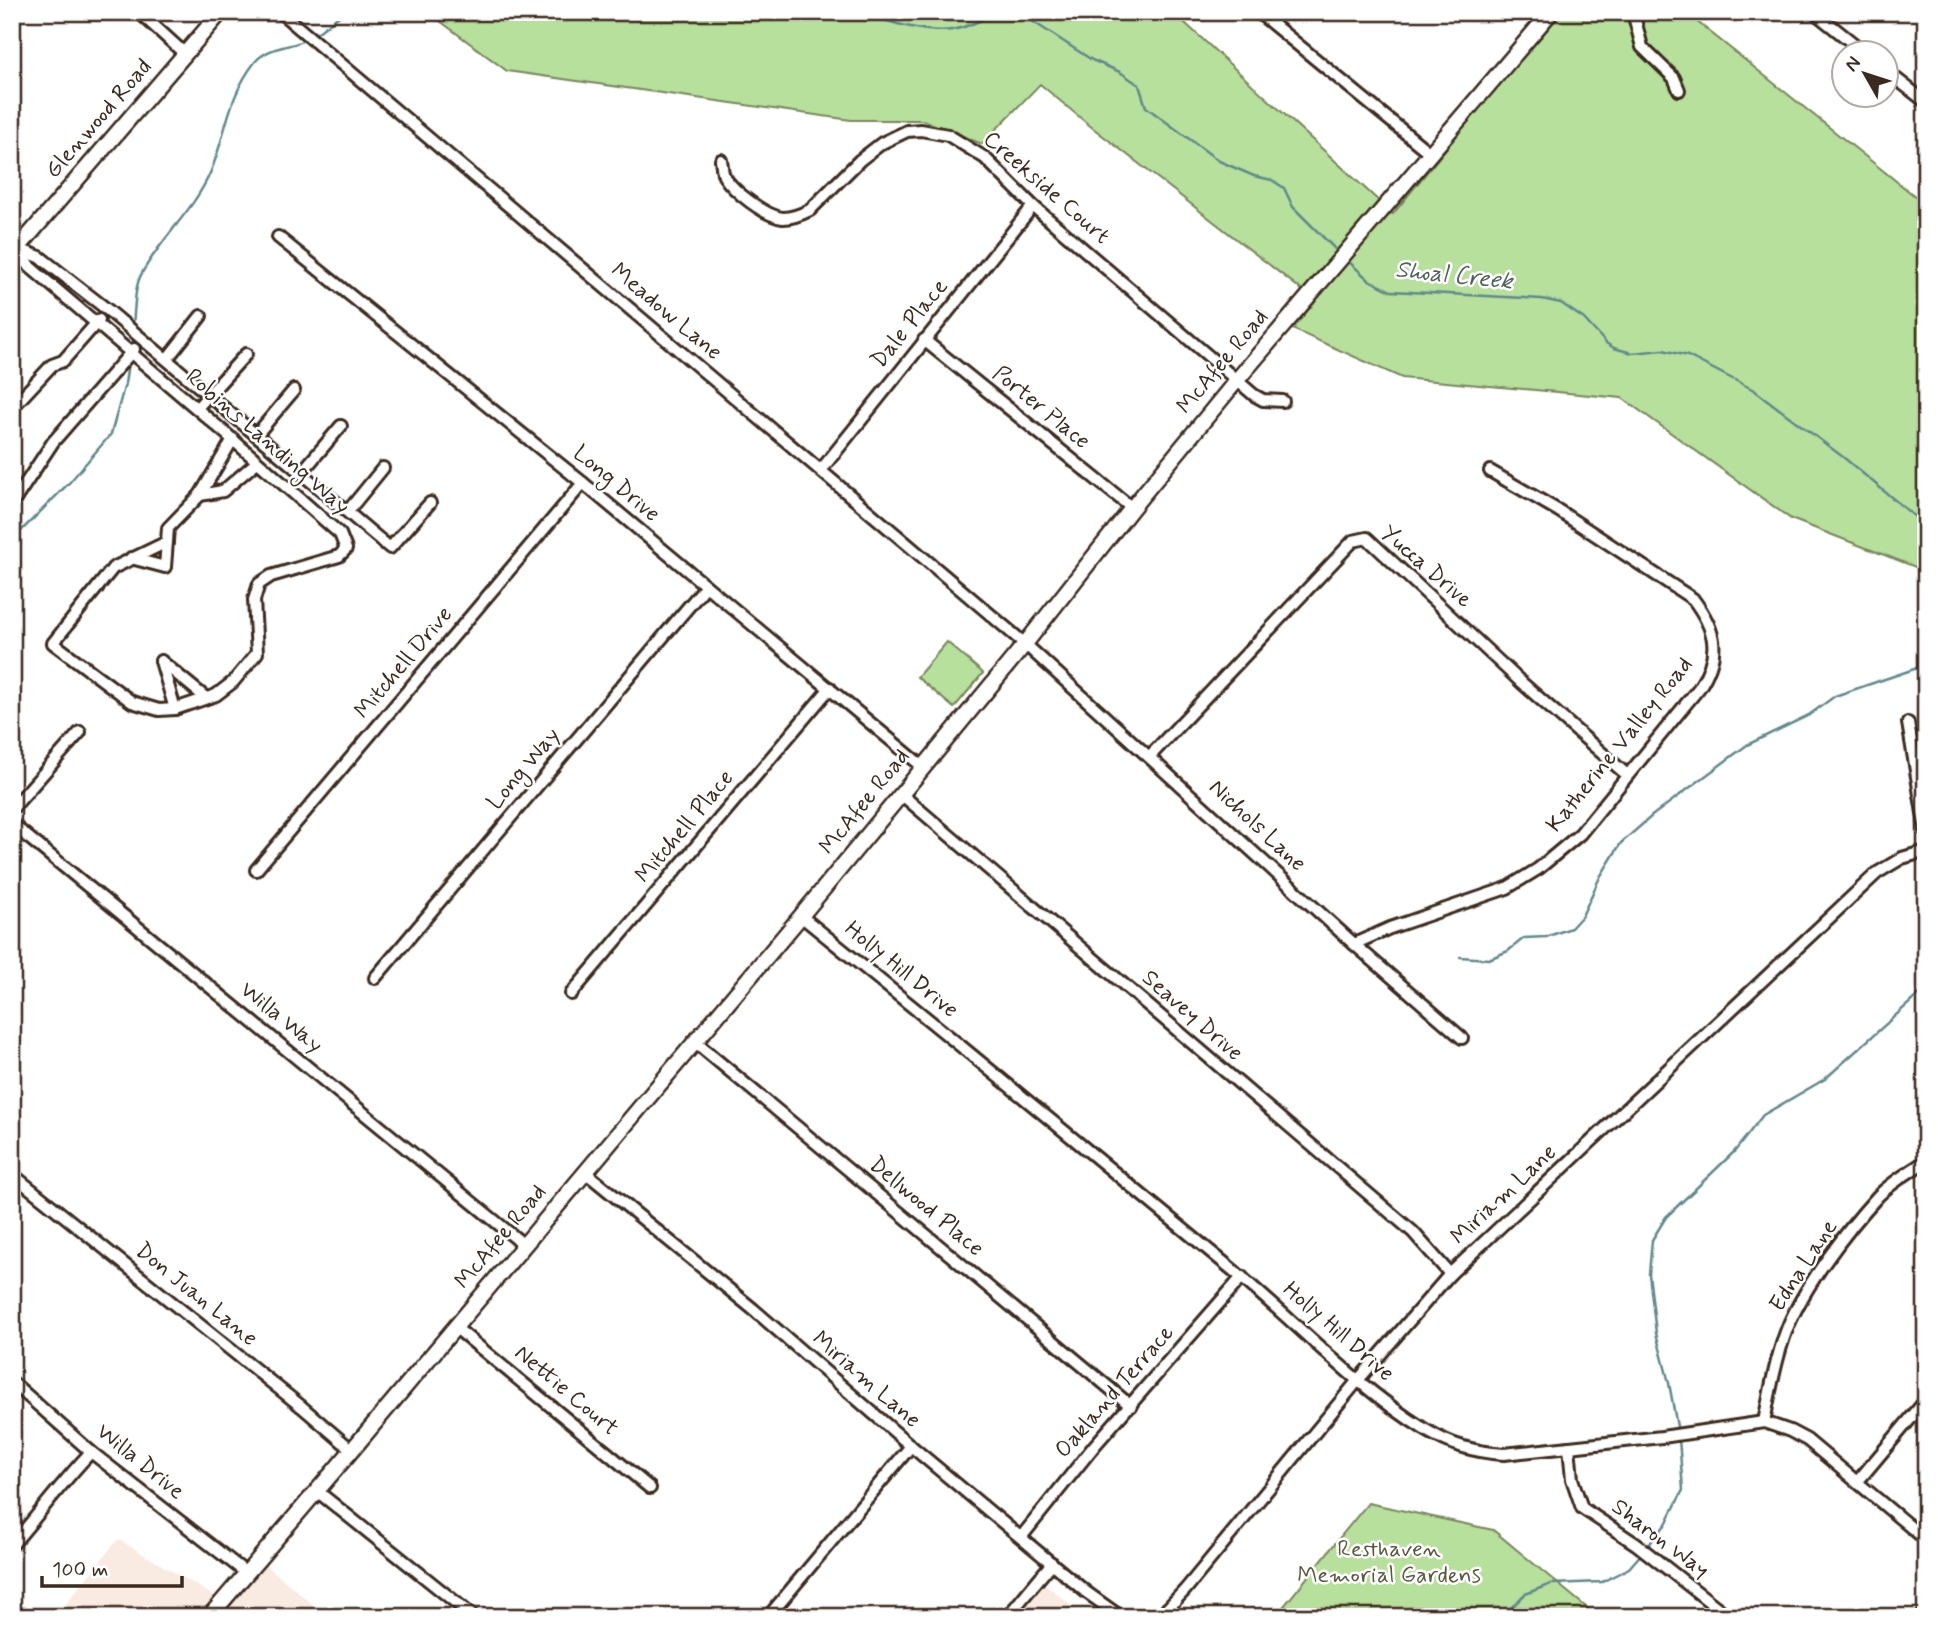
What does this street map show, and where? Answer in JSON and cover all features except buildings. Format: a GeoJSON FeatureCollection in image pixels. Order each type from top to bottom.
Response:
{"type":"FeatureCollection","features":[{"type":"Feature","properties":{"kind":"street"},"geometry":{"type":"LineString","coordinates":[[139,12],[185,54]]}},
{"type":"Feature","properties":{"kind":"street","name":"Glenwood Road"},"geometry":{"type":"LineString","coordinates":[[15,252],[221,12]]}},
{"type":"Feature","properties":{"kind":"street","name":"Meadow Lane"},"geometry":{"type":"LineString","coordinates":[[280,12],[1025,644]]}},
{"type":"Feature","properties":{"kind":"street"},"geometry":{"type":"LineString","coordinates":[[1258,12],[1431,154]]}},
{"type":"Feature","properties":{"kind":"street","name":"McAfee Road"},"geometry":{"type":"LineString","coordinates":[[209,1617],[801,916],[1025,644],[1237,380],[1551,12]]}},
{"type":"Feature","properties":{"kind":"street"},"geometry":{"type":"LineString","coordinates":[[1633,12],[1642,47],[1674,78],[1679,90]]}},
{"type":"Feature","properties":{"kind":"street"},"geometry":{"type":"LineString","coordinates":[[1814,12],[1846,38]]}},
{"type":"Feature","properties":{"kind":"street"},"geometry":{"type":"LineString","coordinates":[[1899,80],[1926,102]]}},
{"type":"Feature","properties":{"kind":"street","name":"Creekside Court"},"geometry":{"type":"LineString","coordinates":[[721,160],[723,175],[747,199],[770,214],[783,218],[810,210],[860,160],[882,143],[907,131],[948,135],[973,149],[1015,186],[1033,206],[1237,380],[1263,400],[1283,401]]}},
{"type":"Feature","properties":{"kind":"street","name":"Dale Place"},"geometry":{"type":"LineString","coordinates":[[821,470],[1033,206]]}},
{"type":"Feature","properties":{"kind":"street","name":"Long Drive"},"geometry":{"type":"LineString","coordinates":[[278,237],[583,483],[923,767]]}},
{"type":"Feature","properties":{"kind":"street","name":"Robins Landing Way"},"geometry":{"type":"LineString","coordinates":[[15,252],[40,257],[109,311],[390,548],[430,503]]}},
{"type":"Feature","properties":{"kind":"street","name":"Robins Landing Way"},"geometry":{"type":"LineString","coordinates":[[15,252],[340,534],[346,549],[339,556],[271,576],[259,584],[254,600],[257,653],[233,682],[216,695],[176,709],[159,710],[132,702],[52,643],[113,568],[131,558]]}},
{"type":"Feature","properties":{"kind":"street"},"geometry":{"type":"LineString","coordinates":[[12,408],[52,365],[63,360],[109,311]]}},
{"type":"Feature","properties":{"kind":"street"},"geometry":{"type":"LineString","coordinates":[[167,359],[201,316]]}},
{"type":"Feature","properties":{"kind":"street"},"geometry":{"type":"LineString","coordinates":[[12,503],[53,442],[90,397],[132,353],[142,338]]}},
{"type":"Feature","properties":{"kind":"street","name":"Porter Place"},"geometry":{"type":"LineString","coordinates":[[924,340],[1132,508]]}},
{"type":"Feature","properties":{"kind":"street"},"geometry":{"type":"LineString","coordinates":[[197,408],[246,354]]}},
{"type":"Feature","properties":{"kind":"street"},"geometry":{"type":"LineString","coordinates":[[166,382],[177,368]]}},
{"type":"Feature","properties":{"kind":"street"},"geometry":{"type":"LineString","coordinates":[[257,434],[294,390]]}},
{"type":"Feature","properties":{"kind":"street"},"geometry":{"type":"LineString","coordinates":[[223,430],[235,416]]}},
{"type":"Feature","properties":{"kind":"street"},"geometry":{"type":"LineString","coordinates":[[302,472],[341,426]]}},
{"type":"Feature","properties":{"kind":"street"},"geometry":{"type":"LineString","coordinates":[[131,558],[165,567],[168,528],[200,495],[233,439]]}},
{"type":"Feature","properties":{"kind":"street"},"geometry":{"type":"LineString","coordinates":[[200,495],[223,491],[257,462]]}},
{"type":"Feature","properties":{"kind":"street"},"geometry":{"type":"LineString","coordinates":[[348,511],[383,468]]}},
{"type":"Feature","properties":{"kind":"street","name":"Katherine Valley Road"},"geometry":{"type":"LineString","coordinates":[[1354,944],[1410,921],[1507,888],[1528,875],[1580,834],[1709,673],[1715,639],[1705,614],[1693,599],[1559,511],[1490,471]]}},
{"type":"Feature","properties":{"kind":"street","name":"Mitchell Drive"},"geometry":{"type":"LineString","coordinates":[[256,870],[583,483]]}},
{"type":"Feature","properties":{"kind":"street","name":"Yucca Drive"},"geometry":{"type":"LineString","coordinates":[[1150,756],[1353,541],[1367,538],[1627,775]]}},
{"type":"Feature","properties":{"kind":"street"},"geometry":{"type":"LineString","coordinates":[[131,558],[167,542]]}},
{"type":"Feature","properties":{"kind":"street","name":"Long Way"},"geometry":{"type":"LineString","coordinates":[[375,978],[706,586]]}},
{"type":"Feature","properties":{"kind":"street","name":"Nichols Lane"},"geometry":{"type":"LineString","coordinates":[[1025,644],[1354,944],[1462,1038]]}},
{"type":"Feature","properties":{"kind":"street"},"geometry":{"type":"LineString","coordinates":[[176,709],[161,661],[206,698]]}},
{"type":"Feature","properties":{"kind":"street","name":"Mitchell Place"},"geometry":{"type":"LineString","coordinates":[[571,994],[830,688]]}},
{"type":"Feature","properties":{"kind":"street"},"geometry":{"type":"LineString","coordinates":[[1908,723],[1926,831]]}},
{"type":"Feature","properties":{"kind":"street"},"geometry":{"type":"LineString","coordinates":[[12,809],[80,732]]}},
{"type":"Feature","properties":{"kind":"street","name":"Seavey Drive"},"geometry":{"type":"LineString","coordinates":[[901,794],[1413,1232],[1450,1274]]}},
{"type":"Feature","properties":{"kind":"street","name":"Willa Way"},"geometry":{"type":"LineString","coordinates":[[12,824],[524,1245]]}},
{"type":"Feature","properties":{"kind":"street","name":"Miriam Lane"},"geometry":{"type":"LineString","coordinates":[[1156,1617],[1185,1590],[1359,1379],[1450,1274],[1877,873],[1902,858],[1926,851]]}},
{"type":"Feature","properties":{"kind":"street","name":"Holly Hill Drive"},"geometry":{"type":"LineString","coordinates":[[801,916],[1242,1277],[1404,1416],[1456,1446],[1504,1454],[1764,1422],[1807,1440],[1926,1540]]}},
{"type":"Feature","properties":{"kind":"street","name":"Dellwood Place"},"geometry":{"type":"LineString","coordinates":[[694,1041],[1131,1406]]}},
{"type":"Feature","properties":{"kind":"street","name":"Edna Lane"},"geometry":{"type":"LineString","coordinates":[[1764,1422],[1786,1331],[1797,1306],[1879,1195],[1926,1161]]}},
{"type":"Feature","properties":{"kind":"street","name":"Miriam Lane"},"geometry":{"type":"LineString","coordinates":[[585,1172],[752,1309],[911,1446],[1109,1610],[1121,1617]]}},
{"type":"Feature","properties":{"kind":"street","name":"Don Juan Lane"},"geometry":{"type":"LineString","coordinates":[[12,1174],[302,1406],[352,1450]]}},
{"type":"Feature","properties":{"kind":"street","name":"Oakland Terrace"},"geometry":{"type":"LineString","coordinates":[[1022,1536],[1096,1445],[1242,1277]]}},
{"type":"Feature","properties":{"kind":"street","name":"Nettie Court"},"geometry":{"type":"LineString","coordinates":[[455,1327],[650,1488]]}},
{"type":"Feature","properties":{"kind":"street","name":"Willa Drive"},"geometry":{"type":"LineString","coordinates":[[12,1382],[92,1452],[246,1572]]}},
{"type":"Feature","properties":{"kind":"street"},"geometry":{"type":"LineString","coordinates":[[1858,1481],[1926,1399]]}},
{"type":"Feature","properties":{"kind":"street"},"geometry":{"type":"LineString","coordinates":[[768,1617],[911,1446]]}},
{"type":"Feature","properties":{"kind":"street","name":"Sharon Way"},"geometry":{"type":"LineString","coordinates":[[1569,1447],[1572,1479],[1583,1508],[1636,1544],[1729,1617]]}},
{"type":"Feature","properties":{"kind":"street"},"geometry":{"type":"LineString","coordinates":[[12,1545],[72,1472],[92,1452]]}},
{"type":"Feature","properties":{"kind":"street"},"geometry":{"type":"LineString","coordinates":[[317,1491],[474,1617]]}},
{"type":"Feature","properties":{"kind":"street"},"geometry":{"type":"LineString","coordinates":[[1007,1617],[1052,1563]]}},
{"type":"Feature","properties":{"kind":"street"},"geometry":{"type":"LineString","coordinates":[[1920,1617],[1926,1611]]}},
{"type":"Feature","properties":{"kind":"shaded area"},"geometry":{"type":"Polygon","coordinates":[[[118,1539],[224,1602],[259,1559],[328,1617],[55,1617],[118,1539]]]}},
{"type":"Feature","properties":{"kind":"shaded area"},"geometry":{"type":"Polygon","coordinates":[[[1045,1584],[1085,1617],[1017,1617],[1045,1584]]]}},
{"type":"Feature","properties":{"kind":"green space"},"geometry":{"type":"Polygon","coordinates":[[[428,12],[1173,12],[1393,214],[1557,12],[1685,12],[1926,205],[1926,571],[1791,519],[1622,398],[1402,378],[1292,329],[1316,301],[1040,84],[982,144],[923,120],[851,120],[507,71],[428,12]]]}},
{"type":"Feature","properties":{"kind":"green space"},"geometry":{"type":"Polygon","coordinates":[[[947,642],[983,673],[954,708],[917,677],[947,642]]]}},
{"type":"Feature","properties":{"kind":"green space","name":"Resthaven Memorial Gardens"},"geometry":{"type":"Polygon","coordinates":[[[1368,1503],[1493,1530],[1598,1617],[1275,1617],[1368,1503]]]}},
{"type":"Feature","properties":{"kind":"waterway"},"geometry":{"type":"LineString","coordinates":[[313,36],[348,12]]}},
{"type":"Feature","properties":{"kind":"waterway","name":"Shoal Creek"},"geometry":{"type":"LineString","coordinates":[[860,12],[906,26],[942,31],[959,29],[1004,12]]}},
{"type":"Feature","properties":{"kind":"waterway","name":"Shoal Creek"},"geometry":{"type":"LineString","coordinates":[[1007,12],[1032,21],[1092,60],[1120,72],[1139,85],[1146,107],[1219,161],[1254,176],[1272,180],[1284,188],[1293,207],[1338,252]]}},
{"type":"Feature","properties":{"kind":"waterway"},"geometry":{"type":"LineString","coordinates":[[133,325],[139,278],[204,185],[233,102],[246,75],[266,53],[307,39]]}},
{"type":"Feature","properties":{"kind":"waterway","name":"Shoal Creek"},"geometry":{"type":"LineString","coordinates":[[1348,261],[1369,280],[1391,291],[1542,299],[1561,303],[1584,319],[1614,348],[1632,353],[1663,350],[1688,356],[1754,390],[1843,457],[1926,526]]}},
{"type":"Feature","properties":{"kind":"waterway"},"geometry":{"type":"LineString","coordinates":[[12,540],[69,483],[111,434],[128,363]]}},
{"type":"Feature","properties":{"kind":"waterway"},"geometry":{"type":"LineString","coordinates":[[1460,957],[1489,959],[1508,951],[1524,938],[1546,937],[1571,928],[1582,916],[1600,877],[1621,843],[1653,815],[1747,745],[1809,715],[1835,696],[1926,665]]}},
{"type":"Feature","properties":{"kind":"waterway"},"geometry":{"type":"LineString","coordinates":[[1678,1432],[1656,1333],[1649,1274],[1652,1240],[1666,1217],[1735,1151],[1763,1115],[1825,1079],[1926,988]]}},
{"type":"Feature","properties":{"kind":"waterway"},"geometry":{"type":"LineString","coordinates":[[1647,1547],[1666,1524],[1683,1490],[1679,1439]]}},
{"type":"Feature","properties":{"kind":"waterway"},"geometry":{"type":"LineString","coordinates":[[1502,1617],[1525,1594],[1551,1584],[1602,1582],[1629,1568],[1643,1552]]}}]}
